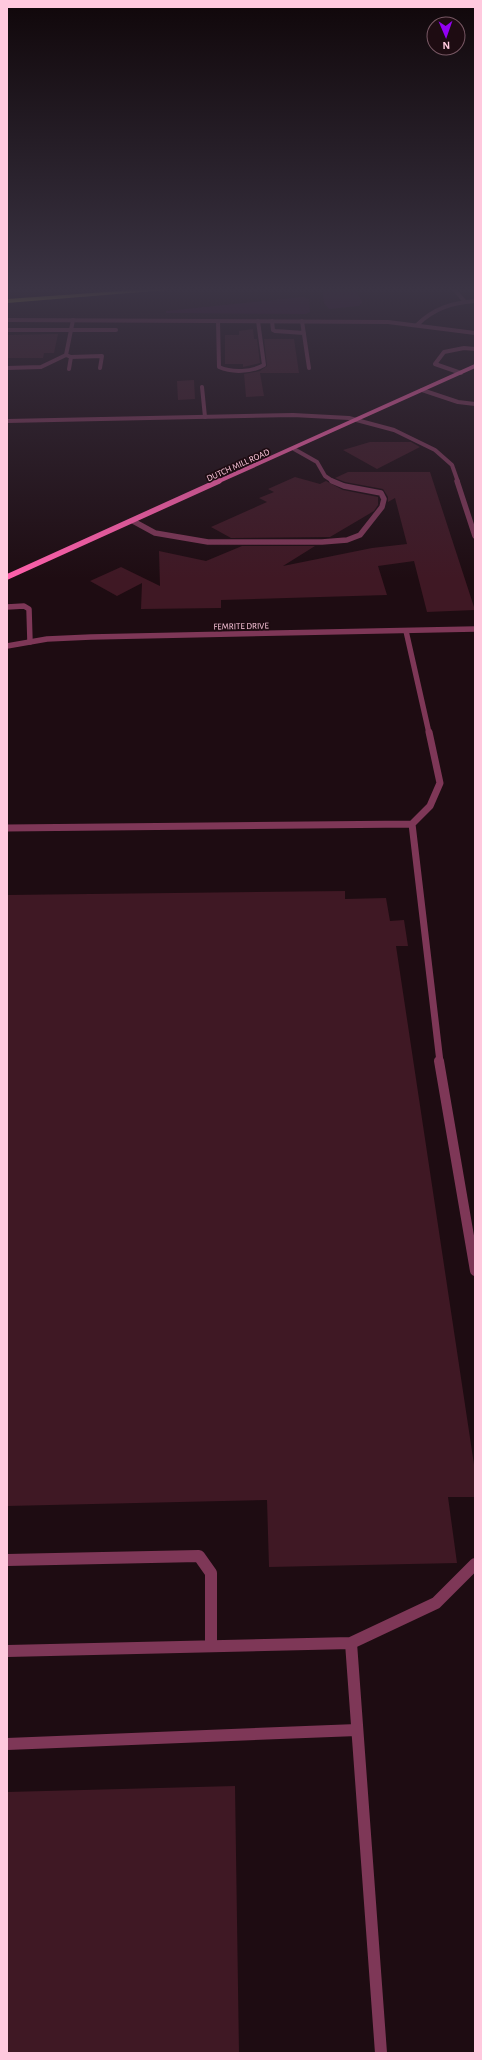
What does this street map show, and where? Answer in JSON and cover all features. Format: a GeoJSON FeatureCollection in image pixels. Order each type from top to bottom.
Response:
{"type":"FeatureCollection","features":[{"type":"Feature","properties":{"kind":"street","name":"DUTCH MILL ROAD"},"geometry":{"type":"LineString","coordinates":[[7,577],[431,386]]}},
{"type":"Feature","properties":{"kind":"street"},"geometry":{"type":"LineString","coordinates":[[202,387],[205,417]]}},
{"type":"Feature","properties":{"kind":"street"},"geometry":{"type":"LineString","coordinates":[[422,390],[458,402],[475,404]]}},
{"type":"Feature","properties":{"kind":"street"},"geometry":{"type":"LineString","coordinates":[[7,421],[325,415],[359,419],[413,438],[447,457],[452,465],[475,536]]}},
{"type":"Feature","properties":{"kind":"street"},"geometry":{"type":"LineString","coordinates":[[133,521],[155,533],[172,538],[208,542],[322,542],[347,540],[360,535],[382,507],[384,499],[381,493],[344,486],[331,481],[325,476],[317,462],[294,449]]}},
{"type":"Feature","properties":{"kind":"street"},"geometry":{"type":"LineString","coordinates":[[7,606],[24,606],[29,609],[30,642]]}},
{"type":"Feature","properties":{"kind":"street","name":"FEMRITE DRIVE"},"geometry":{"type":"LineString","coordinates":[[7,646],[30,642],[91,637],[475,629]]}},
{"type":"Feature","properties":{"kind":"street"},"geometry":{"type":"LineString","coordinates":[[7,828],[412,824],[430,806],[440,783],[406,631]]}},
{"type":"Feature","properties":{"kind":"street"},"geometry":{"type":"LineString","coordinates":[[412,824],[442,1083],[475,1271]]}},
{"type":"Feature","properties":{"kind":"street"},"geometry":{"type":"LineString","coordinates":[[7,1560],[200,1556],[211,1573],[211,1646]]}},
{"type":"Feature","properties":{"kind":"street"},"geometry":{"type":"LineString","coordinates":[[7,1651],[351,1643],[436,1603],[475,1564]]}},
{"type":"Feature","properties":{"kind":"street"},"geometry":{"type":"LineString","coordinates":[[351,1643],[381,2053]]}},
{"type":"Feature","properties":{"kind":"street"},"geometry":{"type":"LineString","coordinates":[[7,1744],[357,1730]]}},
{"type":"Feature","properties":{"kind":"building"},"geometry":{"type":"Polygon","coordinates":[[[177,386],[194,386],[195,399],[178,400],[177,386]]]}},
{"type":"Feature","properties":{"kind":"building"},"geometry":{"type":"Polygon","coordinates":[[[245,386],[262,386],[264,396],[246,397],[245,386]]]}},
{"type":"Feature","properties":{"kind":"building"},"geometry":{"type":"Polygon","coordinates":[[[370,442],[411,442],[420,447],[377,469],[343,450],[370,442]]]}},
{"type":"Feature","properties":{"kind":"building"},"geometry":{"type":"Polygon","coordinates":[[[348,472],[430,472],[475,610],[427,612],[414,561],[378,566],[387,595],[221,600],[221,608],[141,609],[142,583],[117,596],[90,581],[121,567],[160,586],[159,551],[206,561],[242,546],[315,546],[283,566],[372,548],[407,544],[395,498],[388,502],[388,497],[383,489],[345,482],[335,478],[348,472]]]}},
{"type":"Feature","properties":{"kind":"building"},"geometry":{"type":"Polygon","coordinates":[[[295,477],[320,484],[326,481],[343,490],[378,497],[378,505],[374,511],[330,537],[231,538],[211,527],[267,502],[259,498],[274,492],[268,489],[295,477]]]}},
{"type":"Feature","properties":{"kind":"building"},"geometry":{"type":"Polygon","coordinates":[[[345,891],[345,899],[386,898],[390,921],[404,920],[408,946],[396,946],[475,1471],[475,1497],[448,1497],[457,1563],[269,1567],[267,1500],[7,1506],[7,895],[345,891]]]}},
{"type":"Feature","properties":{"kind":"building"},"geometry":{"type":"Polygon","coordinates":[[[235,1786],[239,2053],[7,2053],[7,1792],[235,1786]]]}}]}
